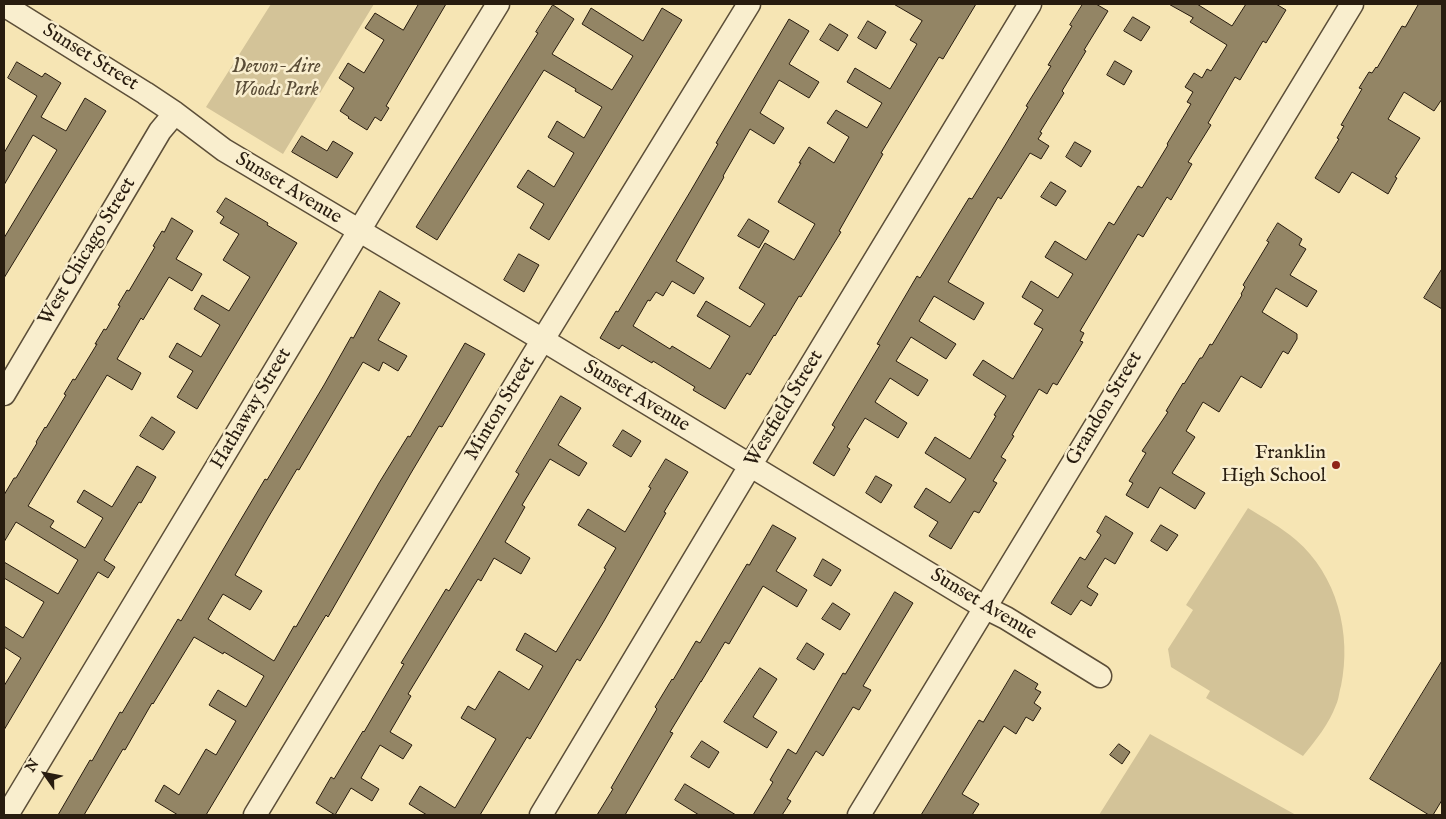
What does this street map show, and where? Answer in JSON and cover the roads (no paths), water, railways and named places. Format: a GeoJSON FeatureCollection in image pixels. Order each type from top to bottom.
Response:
{"type":"FeatureCollection","features":[{"type":"Feature","properties":{"kind":"street","name":"Hathaway Street"},"geometry":{"type":"LineString","coordinates":[[7,815],[498,4]]}},
{"type":"Feature","properties":{"kind":"street","name":"Minton Street"},"geometry":{"type":"LineString","coordinates":[[255,815],[749,4]]}},
{"type":"Feature","properties":{"kind":"street","name":"Westfield Street"},"geometry":{"type":"LineString","coordinates":[[541,815],[1030,4]]}},
{"type":"Feature","properties":{"kind":"street","name":"Grandon Street"},"geometry":{"type":"LineString","coordinates":[[859,815],[1352,4]]}},
{"type":"Feature","properties":{"kind":"street","name":"Sunset Street"},"geometry":{"type":"LineString","coordinates":[[4,5],[175,113]]}},
{"type":"Feature","properties":{"kind":"street","name":"Sunset Avenue"},"geometry":{"type":"LineString","coordinates":[[175,113],[224,150],[1100,676]]}},
{"type":"Feature","properties":{"kind":"street","name":"West Chicago Street"},"geometry":{"type":"LineString","coordinates":[[4,394],[160,131],[175,113]]}},
{"type":"Feature","properties":{"kind":"place","name":"Franklin High School"},"geometry":{"type":"Point","coordinates":[1336,465]}},
{"type":"Feature","properties":{"kind":"park label","name":"Devon-Aire Woods Park"},"geometry":{"type":"Point","coordinates":[276,80]}}]}
